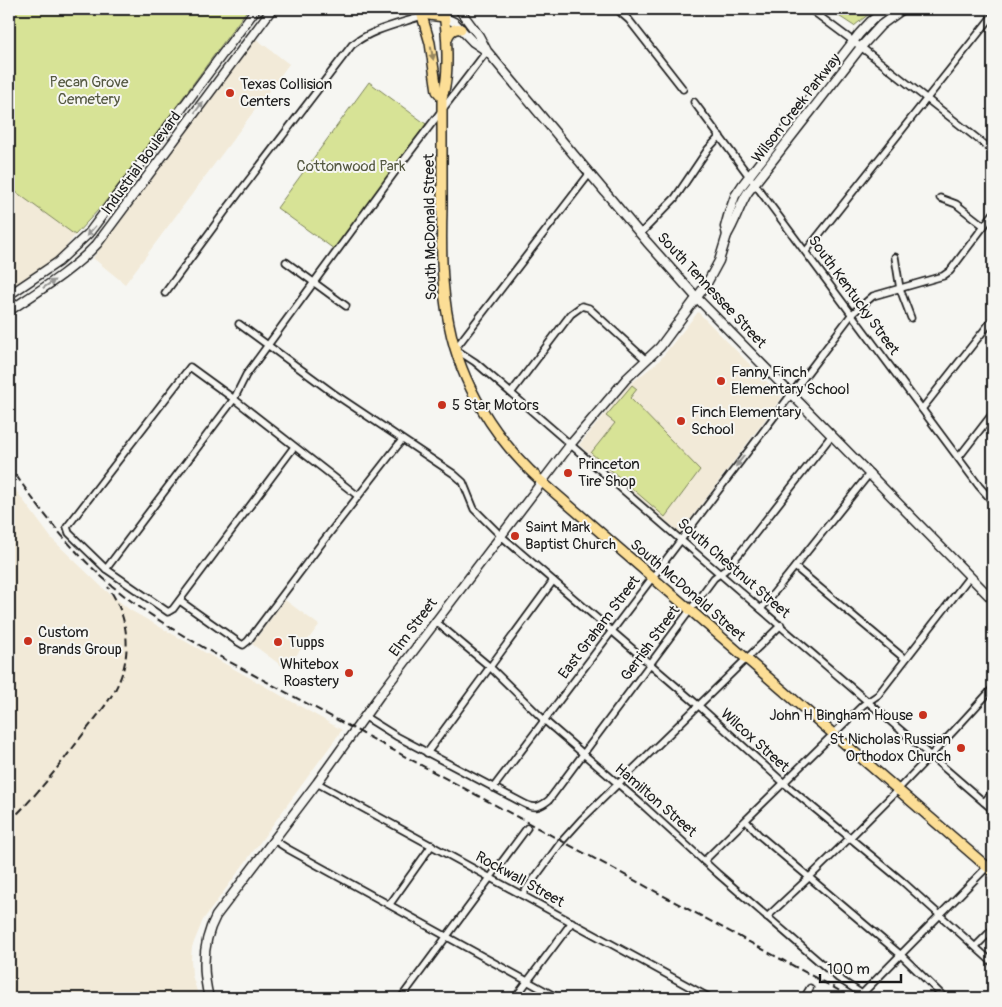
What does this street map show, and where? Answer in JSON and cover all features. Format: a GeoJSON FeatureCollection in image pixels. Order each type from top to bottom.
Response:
{"type":"FeatureCollection","features":[{"type":"Feature","properties":{"kind":"main road","name":"Industrial Boulevard"},"geometry":{"type":"LineString","coordinates":[[9,295],[58,262],[83,240],[102,218],[256,9]]}},
{"type":"Feature","properties":{"kind":"main road","name":"Industrial Boulevard"},"geometry":{"type":"LineString","coordinates":[[9,311],[64,274],[92,249],[113,224],[272,9]]}},
{"type":"Feature","properties":{"kind":"main road","name":"South Tennessee Street"},"geometry":{"type":"LineString","coordinates":[[459,9],[480,36],[487,51],[640,234],[697,298],[993,600]]}},
{"type":"Feature","properties":{"kind":"main road","name":"Wilson Creek Parkway"},"geometry":{"type":"LineString","coordinates":[[726,235],[725,227],[730,209],[748,176],[854,41],[871,21],[886,9]]}},
{"type":"Feature","properties":{"kind":"main road","name":"Wilson Creek Parkway"},"geometry":{"type":"LineString","coordinates":[[697,298],[717,266],[726,235],[732,227],[738,208],[754,184],[861,47],[881,25],[903,9]]}},
{"type":"Feature","properties":{"kind":"main road"},"geometry":{"type":"LineString","coordinates":[[422,11],[429,15],[443,13]]}},
{"type":"Feature","properties":{"kind":"main road","name":"South McDonald Street"},"geometry":{"type":"LineString","coordinates":[[422,11],[432,53],[437,91],[442,97]]}},
{"type":"Feature","properties":{"kind":"main road","name":"South Tennessee Street"},"geometry":{"type":"LineString","coordinates":[[443,13],[461,28],[473,42],[487,51]]}},
{"type":"Feature","properties":{"kind":"main road","name":"South McDonald Street"},"geometry":{"type":"LineString","coordinates":[[443,13],[446,42],[446,88],[442,97],[441,242],[443,283],[449,326],[455,349],[468,382],[489,421],[512,451],[542,481],[833,734],[991,866]]}},
{"type":"Feature","properties":{"kind":"main road"},"geometry":{"type":"LineString","coordinates":[[446,42],[452,31],[456,28],[461,28]]}},
{"type":"Feature","properties":{"kind":"main road"},"geometry":{"type":"LineString","coordinates":[[235,37],[246,44]]}},
{"type":"Feature","properties":{"kind":"main road"},"geometry":{"type":"LineString","coordinates":[[211,69],[222,76]]}},
{"type":"Feature","properties":{"kind":"main road"},"geometry":{"type":"LineString","coordinates":[[171,123],[181,131]]}},
{"type":"Feature","properties":{"kind":"main road"},"geometry":{"type":"LineString","coordinates":[[160,137],[171,144]]}},
{"type":"Feature","properties":{"kind":"main road","name":"Elm Street"},"geometry":{"type":"LineString","coordinates":[[209,998],[204,966],[206,945],[211,926],[221,910],[317,783],[364,716],[570,445],[626,379],[663,343],[697,298]]}},
{"type":"Feature","properties":{"kind":"street"},"geometry":{"type":"LineString","coordinates":[[810,9],[854,41],[993,151]]}},
{"type":"Feature","properties":{"kind":"street"},"geometry":{"type":"LineString","coordinates":[[166,293],[232,202],[352,45],[361,37],[422,11]]}},
{"type":"Feature","properties":{"kind":"street"},"geometry":{"type":"LineString","coordinates":[[620,13],[629,20],[683,89]]}},
{"type":"Feature","properties":{"kind":"street"},"geometry":{"type":"LineString","coordinates":[[806,251],[993,15]]}},
{"type":"Feature","properties":{"kind":"street"},"geometry":{"type":"LineString","coordinates":[[106,569],[234,399],[246,375],[314,282],[487,51]]}},
{"type":"Feature","properties":{"kind":"street","name":"South Kentucky Street"},"geometry":{"type":"LineString","coordinates":[[694,102],[958,458],[993,502]]}},
{"type":"Feature","properties":{"kind":"street"},"geometry":{"type":"LineString","coordinates":[[640,234],[675,198],[703,155],[720,136]]}},
{"type":"Feature","properties":{"kind":"street"},"geometry":{"type":"LineString","coordinates":[[455,349],[590,173]]}},
{"type":"Feature","properties":{"kind":"street"},"geometry":{"type":"LineString","coordinates":[[940,198],[956,204],[984,226]]}},
{"type":"Feature","properties":{"kind":"street","name":"East Graham Street"},"geometry":{"type":"LineString","coordinates":[[493,788],[852,314],[873,296],[936,279],[950,271],[993,214]]}},
{"type":"Feature","properties":{"kind":"street"},"geometry":{"type":"LineString","coordinates":[[895,257],[900,289],[911,318]]}},
{"type":"Feature","properties":{"kind":"street"},"geometry":{"type":"LineString","coordinates":[[286,262],[346,306]]}},
{"type":"Feature","properties":{"kind":"street"},"geometry":{"type":"LineString","coordinates":[[511,393],[571,314],[582,306],[589,308],[646,360]]}},
{"type":"Feature","properties":{"kind":"street"},"geometry":{"type":"LineString","coordinates":[[922,409],[993,318]]}},
{"type":"Feature","properties":{"kind":"street","name":"Wilcox Street"},"geometry":{"type":"LineString","coordinates":[[239,324],[333,393],[454,474],[463,482],[474,509],[500,536],[699,706],[785,784],[941,915],[993,963]]}},
{"type":"Feature","properties":{"kind":"street","name":"South Chestnut Street"},"geometry":{"type":"LineString","coordinates":[[455,349],[469,357],[993,810]]}},
{"type":"Feature","properties":{"kind":"street"},"geometry":{"type":"LineString","coordinates":[[294,447],[180,601],[173,610],[168,612],[106,569],[70,533],[67,527],[190,367],[358,496]]}},
{"type":"Feature","properties":{"kind":"street"},"geometry":{"type":"LineString","coordinates":[[958,458],[993,413]]}},
{"type":"Feature","properties":{"kind":"street","name":"Gerrish Street"},"geometry":{"type":"LineString","coordinates":[[493,788],[530,807],[542,806],[548,800],[714,578],[740,553],[832,435]]}},
{"type":"Feature","properties":{"kind":"street"},"geometry":{"type":"LineString","coordinates":[[180,601],[243,645],[402,440]]}},
{"type":"Feature","properties":{"kind":"street"},"geometry":{"type":"LineString","coordinates":[[761,609],[870,473]]}},
{"type":"Feature","properties":{"kind":"street"},"geometry":{"type":"LineString","coordinates":[[794,567],[905,658]]}},
{"type":"Feature","properties":{"kind":"street"},"geometry":{"type":"LineString","coordinates":[[704,861],[785,784],[833,734],[878,695],[970,576]]}},
{"type":"Feature","properties":{"kind":"street"},"geometry":{"type":"LineString","coordinates":[[427,753],[553,582]]}},
{"type":"Feature","properties":{"kind":"street","name":"Hamilton Street"},"geometry":{"type":"LineString","coordinates":[[436,621],[490,667],[544,720],[619,783],[767,917],[860,996]]}},
{"type":"Feature","properties":{"kind":"street"},"geometry":{"type":"LineString","coordinates":[[522,895],[562,841],[781,625]]}},
{"type":"Feature","properties":{"kind":"street"},"geometry":{"type":"LineString","coordinates":[[767,917],[932,756],[993,688]]}},
{"type":"Feature","properties":{"kind":"street"},"geometry":{"type":"LineString","coordinates":[[364,716],[396,736],[493,788]]}},
{"type":"Feature","properties":{"kind":"street","name":"Rockwall Street"},"geometry":{"type":"LineString","coordinates":[[317,783],[710,998]]}},
{"type":"Feature","properties":{"kind":"street"},"geometry":{"type":"LineString","coordinates":[[984,802],[993,792]]}},
{"type":"Feature","properties":{"kind":"street"},"geometry":{"type":"LineString","coordinates":[[746,821],[901,955],[944,998]]}},
{"type":"Feature","properties":{"kind":"street"},"geometry":{"type":"LineString","coordinates":[[401,998],[527,828]]}},
{"type":"Feature","properties":{"kind":"street"},"geometry":{"type":"LineString","coordinates":[[274,840],[558,998]]}},
{"type":"Feature","properties":{"kind":"street"},"geometry":{"type":"LineString","coordinates":[[390,904],[432,845]]}},
{"type":"Feature","properties":{"kind":"street"},"geometry":{"type":"LineString","coordinates":[[860,996],[991,866]]}},
{"type":"Feature","properties":{"kind":"street"},"geometry":{"type":"LineString","coordinates":[[515,998],[572,922]]}},
{"type":"Feature","properties":{"kind":"street"},"geometry":{"type":"LineString","coordinates":[[976,946],[993,929]]}},
{"type":"Feature","properties":{"kind":"street"},"geometry":{"type":"LineString","coordinates":[[804,998],[810,988]]}},
{"type":"Feature","properties":{"kind":"shaded area"},"geometry":{"type":"Polygon","coordinates":[[[255,38],[289,64],[125,284],[93,258],[255,38]]]}},
{"type":"Feature","properties":{"kind":"shaded area"},"geometry":{"type":"Polygon","coordinates":[[[9,187],[75,235],[59,256],[9,289],[9,187]]]}},
{"type":"Feature","properties":{"kind":"shaded area","name":"Finch Elementary School"},"geometry":{"type":"Polygon","coordinates":[[[698,312],[782,397],[680,533],[579,445],[629,385],[658,362],[698,312]]]}},
{"type":"Feature","properties":{"kind":"shaded area"},"geometry":{"type":"Polygon","coordinates":[[[9,481],[52,539],[104,589],[130,610],[342,730],[203,920],[192,947],[191,959],[192,975],[199,998],[9,998],[9,481]]]}},
{"type":"Feature","properties":{"kind":"shaded area","name":"Tupps"},"geometry":{"type":"Polygon","coordinates":[[[285,600],[319,625],[286,669],[252,644],[285,600]]]}},
{"type":"Feature","properties":{"kind":"green space","name":"Pecan Grove Cemetery"},"geometry":{"type":"Polygon","coordinates":[[[9,9],[248,9],[120,183],[75,235],[9,187],[9,9]]]}},
{"type":"Feature","properties":{"kind":"green space"},"geometry":{"type":"Polygon","coordinates":[[[828,9],[875,9],[854,26],[828,9]]]}},
{"type":"Feature","properties":{"kind":"green space","name":"Cottonwood Park"},"geometry":{"type":"Polygon","coordinates":[[[369,82],[426,124],[334,249],[277,208],[369,82]]]}},
{"type":"Feature","properties":{"kind":"green space"},"geometry":{"type":"Polygon","coordinates":[[[632,385],[637,389],[630,398],[700,470],[665,517],[591,453],[615,423],[606,416],[632,385]]]}},
{"type":"Feature","properties":{"kind":"railway"},"geometry":{"type":"LineString","coordinates":[[9,465],[50,522],[81,557],[115,589],[184,636],[853,998]]}},
{"type":"Feature","properties":{"kind":"railway"},"geometry":{"type":"LineString","coordinates":[[9,822],[28,803],[62,762],[116,688],[125,663],[126,636],[120,611],[108,587]]}},
{"type":"Feature","properties":{"kind":"place","name":"Texas Collision Centers"},"geometry":{"type":"Point","coordinates":[230,93]}},
{"type":"Feature","properties":{"kind":"place","name":"Fanny Finch Elementary School"},"geometry":{"type":"Point","coordinates":[721,381]}},
{"type":"Feature","properties":{"kind":"place","name":"5 Star Motors"},"geometry":{"type":"Point","coordinates":[442,405]}},
{"type":"Feature","properties":{"kind":"place","name":"Finch Elementary School"},"geometry":{"type":"Point","coordinates":[681,421]}},
{"type":"Feature","properties":{"kind":"place","name":"Princeton Tire Shop"},"geometry":{"type":"Point","coordinates":[568,473]}},
{"type":"Feature","properties":{"kind":"place","name":"Saint Mark Baptist Church"},"geometry":{"type":"Point","coordinates":[515,536]}},
{"type":"Feature","properties":{"kind":"place","name":"Custom Brands Group"},"geometry":{"type":"Point","coordinates":[28,641]}},
{"type":"Feature","properties":{"kind":"place","name":"Tupps"},"geometry":{"type":"Point","coordinates":[278,642]}},
{"type":"Feature","properties":{"kind":"place","name":"Whitebox Roastery"},"geometry":{"type":"Point","coordinates":[349,673]}},
{"type":"Feature","properties":{"kind":"place","name":"John H Bingham House"},"geometry":{"type":"Point","coordinates":[923,715]}},
{"type":"Feature","properties":{"kind":"place","name":"St Nicholas Russian Orthodox Church"},"geometry":{"type":"Point","coordinates":[961,748]}}]}
